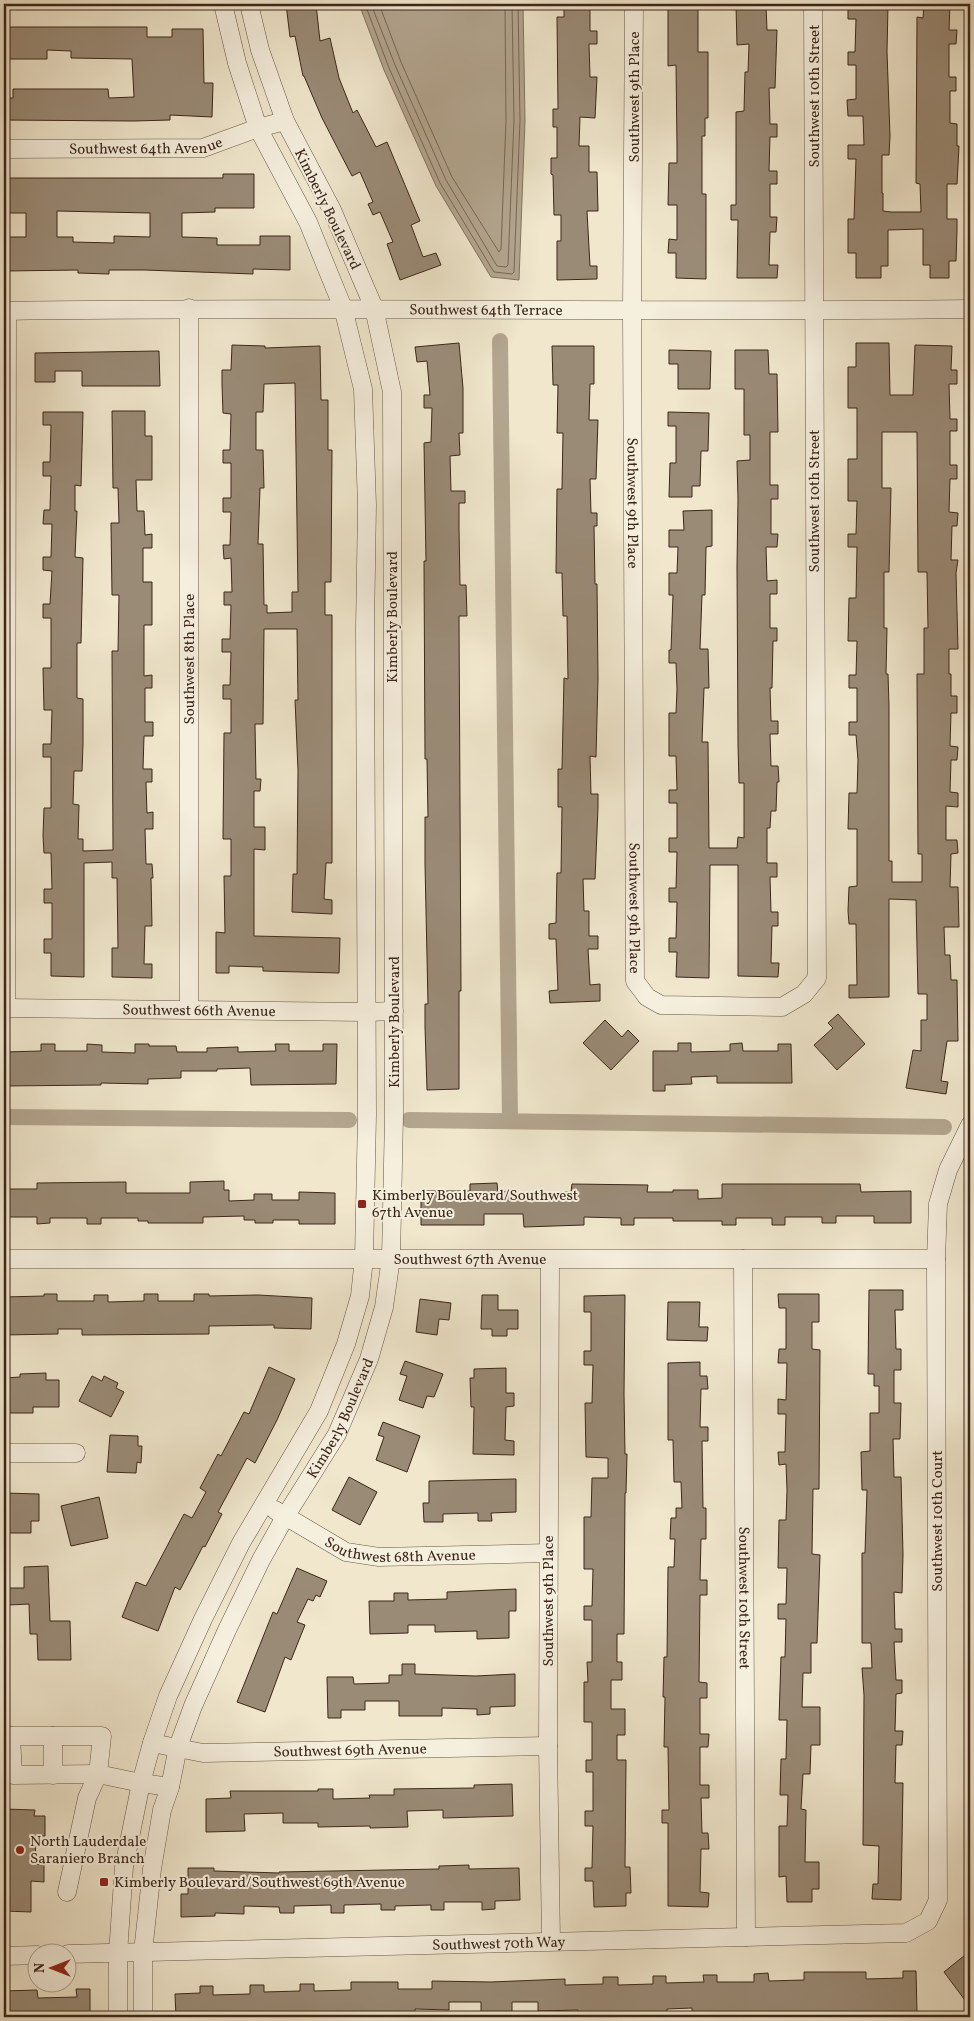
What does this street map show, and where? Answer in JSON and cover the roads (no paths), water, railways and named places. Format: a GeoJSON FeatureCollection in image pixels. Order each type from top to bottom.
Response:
{"type":"FeatureCollection","features":[{"type":"Feature","properties":{"kind":"street","name":"Kimberly Boulevard"},"geometry":{"type":"LineString","coordinates":[[118,2017],[118,1953],[124,1867],[141,1783],[152,1742],[168,1696],[203,1619],[241,1543],[319,1411],[346,1344],[360,1296],[364,1258],[367,1012],[365,629],[367,505],[363,389],[343,308],[308,222],[258,128],[237,63],[223,4]]}},
{"type":"Feature","properties":{"kind":"street","name":"Kimberly Boulevard"},"geometry":{"type":"LineString","coordinates":[[143,2017],[143,1952],[160,1820],[170,1787],[178,1747],[193,1706],[227,1630],[285,1517],[337,1434],[370,1359],[384,1307],[391,1258],[394,1010],[392,392],[374,308],[332,210],[285,121],[260,50],[249,4]]}},
{"type":"Feature","properties":{"kind":"street","name":"Southwest 9th Place"},"geometry":{"type":"LineString","coordinates":[[634,4],[632,311],[635,981],[647,997],[661,1005],[782,1007],[804,994]]}},
{"type":"Feature","properties":{"kind":"street","name":"Southwest 10th Street"},"geometry":{"type":"LineString","coordinates":[[804,994],[816,978],[814,4]]}},
{"type":"Feature","properties":{"kind":"street","name":"Southwest 64th Avenue"},"geometry":{"type":"LineString","coordinates":[[4,149],[203,148],[258,128],[285,121]]}},
{"type":"Feature","properties":{"kind":"street","name":"Southwest 64th Terrace"},"geometry":{"type":"LineString","coordinates":[[5,311],[189,308],[632,311],[970,309]]}},
{"type":"Feature","properties":{"kind":"street","name":"Southwest 8th Place"},"geometry":{"type":"LineString","coordinates":[[188,1009],[189,308]]}},
{"type":"Feature","properties":{"kind":"street"},"geometry":{"type":"LineString","coordinates":[[5,311],[5,1008]]}},
{"type":"Feature","properties":{"kind":"street"},"geometry":{"type":"LineString","coordinates":[[365,629],[392,629]]}},
{"type":"Feature","properties":{"kind":"street","name":"Southwest 66th Avenue"},"geometry":{"type":"LineString","coordinates":[[5,1008],[367,1012],[394,1010]]}},
{"type":"Feature","properties":{"kind":"street","name":"Southwest 10th Court"},"geometry":{"type":"LineString","coordinates":[[928,1921],[938,1900],[936,1259],[938,1204],[948,1170],[970,1126]]}},
{"type":"Feature","properties":{"kind":"street","name":"Southwest 67th Avenue"},"geometry":{"type":"LineString","coordinates":[[4,1259],[936,1259]]}},
{"type":"Feature","properties":{"kind":"street","name":"Southwest 10th Street"},"geometry":{"type":"LineString","coordinates":[[743,1259],[746,1937]]}},
{"type":"Feature","properties":{"kind":"street","name":"Southwest 9th Place"},"geometry":{"type":"LineString","coordinates":[[550,1260],[548,1746],[551,1941]]}},
{"type":"Feature","properties":{"kind":"street"},"geometry":{"type":"LineString","coordinates":[[4,1453],[76,1453]]}},
{"type":"Feature","properties":{"kind":"street","name":"Southwest 68th Avenue"},"geometry":{"type":"LineString","coordinates":[[265,1503],[285,1517],[346,1552],[379,1557],[548,1553]]}},
{"type":"Feature","properties":{"kind":"street"},"geometry":{"type":"LineString","coordinates":[[68,1892],[86,1798],[98,1774],[102,1736],[7,1736],[13,1775],[98,1774],[170,1787]]}},
{"type":"Feature","properties":{"kind":"street"},"geometry":{"type":"LineString","coordinates":[[53,1736],[53,1775]]}},
{"type":"Feature","properties":{"kind":"street","name":"Southwest 69th Avenue"},"geometry":{"type":"LineString","coordinates":[[152,1742],[203,1753],[548,1746]]}},
{"type":"Feature","properties":{"kind":"street","name":"Southwest 70th Way"},"geometry":{"type":"LineString","coordinates":[[78,1954],[906,1933],[928,1921]]}},
{"type":"Feature","properties":{"kind":"street"},"geometry":{"type":"LineString","coordinates":[[4,1956],[28,1955]]}},
{"type":"Feature","properties":{"kind":"water"},"geometry":{"type":"Polygon","coordinates":[[[359,4],[523,4],[525,120],[519,280],[491,277],[436,186],[384,70],[359,4]]]}},
{"type":"Feature","properties":{"kind":"waterway"},"geometry":{"type":"LineString","coordinates":[[500,341],[510,1121]]}},
{"type":"Feature","properties":{"kind":"waterway"},"geometry":{"type":"LineString","coordinates":[[4,1117],[349,1120]]}},
{"type":"Feature","properties":{"kind":"waterway"},"geometry":{"type":"LineString","coordinates":[[409,1120],[944,1127]]}},
{"type":"Feature","properties":{"kind":"place","name":"Kimberly Boulevard/Southwest 67th Avenue"},"geometry":{"type":"Point","coordinates":[362,1204]}},
{"type":"Feature","properties":{"kind":"place","name":"North Lauderdale Saraniero Branch"},"geometry":{"type":"Point","coordinates":[20,1850]}},
{"type":"Feature","properties":{"kind":"place","name":"Kimberly Boulevard/Southwest 69th Avenue"},"geometry":{"type":"Point","coordinates":[104,1882]}}]}
